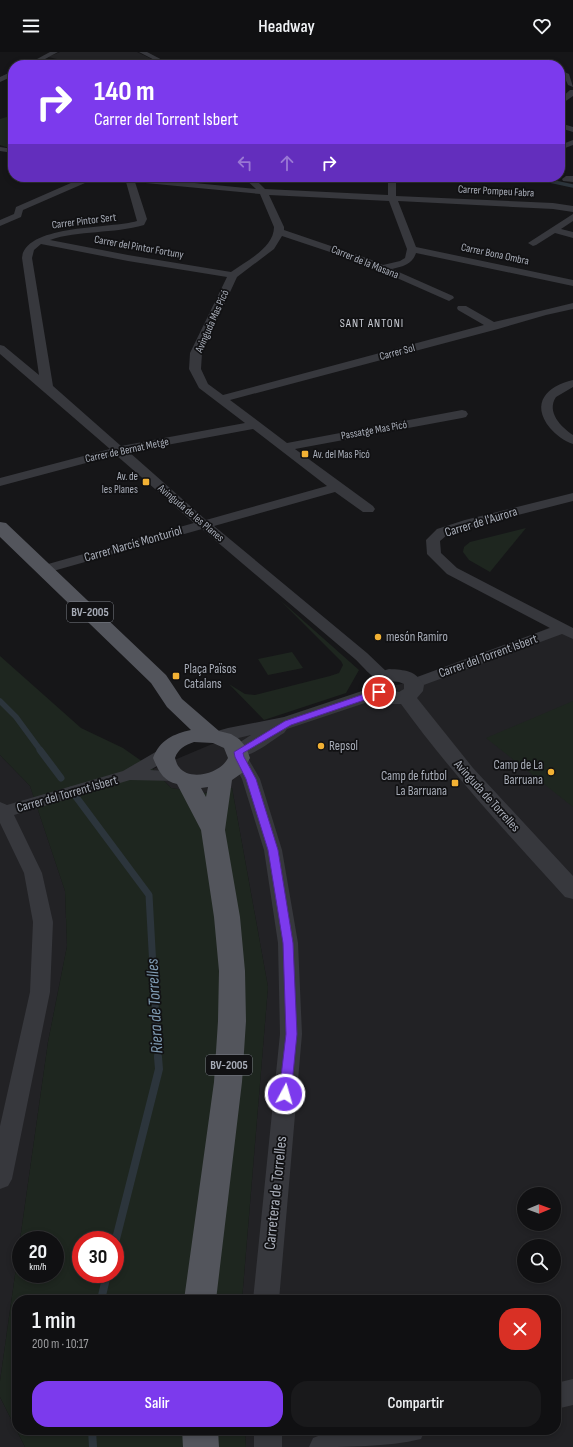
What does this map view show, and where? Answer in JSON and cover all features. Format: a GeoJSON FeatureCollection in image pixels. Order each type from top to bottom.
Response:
{"type":"FeatureCollection","features":[{"type":"Feature","properties":{"kind":"main road","name":"BV-2005"},"geometry":{"type":"LineString","coordinates":[[0,527],[46,569],[159,679],[174,703],[198,725],[214,736],[228,741],[235,746],[239,755]]}},
{"type":"Feature","properties":{"kind":"main road","name":"BV-2005"},"geometry":{"type":"LineString","coordinates":[[174,703],[177,732],[164,758],[165,766],[181,777],[213,830]]}},
{"type":"Feature","properties":{"kind":"main road","name":"BV-2005"},"geometry":{"type":"LineString","coordinates":[[170,748],[192,736],[214,736]]}},
{"type":"Feature","properties":{"kind":"main road"},"geometry":{"type":"LineString","coordinates":[[181,777],[203,781],[221,777],[231,772],[237,765],[239,755]]}},
{"type":"Feature","properties":{"kind":"main road","name":"BV-2005"},"geometry":{"type":"LineString","coordinates":[[201,1295],[228,1082],[232,1021],[232,971],[227,917],[213,830],[221,777]]}},
{"type":"Feature","properties":{"kind":"main road"},"geometry":{"type":"LineString","coordinates":[[200,1435],[201,1447]]}},
{"type":"Feature","properties":{"kind":"street"},"geometry":{"type":"LineString","coordinates":[[39,60],[55,52]]}},
{"type":"Feature","properties":{"kind":"street"},"geometry":{"type":"LineString","coordinates":[[142,52],[159,60]]}},
{"type":"Feature","properties":{"kind":"street"},"geometry":{"type":"LineString","coordinates":[[565,74],[567,75],[570,84],[573,85]]}},
{"type":"Feature","properties":{"kind":"street"},"geometry":{"type":"LineString","coordinates":[[565,99],[573,92]]}},
{"type":"Feature","properties":{"kind":"street","name":"Carrer Pompeu Fabra"},"geometry":{"type":"LineString","coordinates":[[0,223],[18,215],[19,209],[81,182]]}},
{"type":"Feature","properties":{"kind":"street","name":"Carrer Pintor Sert"},"geometry":{"type":"LineString","coordinates":[[47,387],[27,258],[28,252],[31,246],[50,237],[122,229],[141,223],[142,219],[130,182]]}},
{"type":"Feature","properties":{"kind":"street","name":"Carrer Pompeu Fabra"},"geometry":{"type":"LineString","coordinates":[[177,182],[282,192],[553,206],[573,209]]}},
{"type":"Feature","properties":{"kind":"street"},"geometry":{"type":"LineString","coordinates":[[253,182],[262,189],[279,227],[279,232]]}},
{"type":"Feature","properties":{"kind":"street"},"geometry":{"type":"LineString","coordinates":[[384,268],[402,263],[409,259],[412,249],[392,198],[392,182]]}},
{"type":"Feature","properties":{"kind":"street"},"geometry":{"type":"LineString","coordinates":[[262,189],[281,183],[282,192]]}},
{"type":"Feature","properties":{"kind":"street"},"geometry":{"type":"LineString","coordinates":[[533,243],[573,217]]}},
{"type":"Feature","properties":{"kind":"street"},"geometry":{"type":"LineString","coordinates":[[555,230],[573,235]]}},
{"type":"Feature","properties":{"kind":"street","name":"Carrer de la Masana"},"geometry":{"type":"LineString","coordinates":[[279,232],[336,249],[384,268],[449,298]]}},
{"type":"Feature","properties":{"kind":"street","name":"Avinguda Mas Picó"},"geometry":{"type":"LineString","coordinates":[[279,232],[271,247],[233,275],[196,353],[195,369],[203,386],[368,509]]}},
{"type":"Feature","properties":{"kind":"street","name":"Carrer del Pintor Fortuny"},"geometry":{"type":"LineString","coordinates":[[40,241],[128,258],[233,275]]}},
{"type":"Feature","properties":{"kind":"street","name":"Carrer Bona Ombra"},"geometry":{"type":"LineString","coordinates":[[412,249],[573,283]]}},
{"type":"Feature","properties":{"kind":"street","name":"Carrer Sol"},"geometry":{"type":"LineString","coordinates":[[222,399],[494,327],[545,312],[573,306]]}},
{"type":"Feature","properties":{"kind":"street"},"geometry":{"type":"LineString","coordinates":[[462,308],[494,327]]}},
{"type":"Feature","properties":{"kind":"street","name":"Avinguda de les Planes"},"geometry":{"type":"LineString","coordinates":[[0,348],[47,387],[203,524],[361,656],[381,685]]}},
{"type":"Feature","properties":{"kind":"street"},"geometry":{"type":"LineString","coordinates":[[573,383],[560,388],[550,396],[546,405],[550,420],[564,436],[573,440]]}},
{"type":"Feature","properties":{"kind":"street","name":"Passatge Mas Picó"},"geometry":{"type":"LineString","coordinates":[[285,447],[462,414]]}},
{"type":"Feature","properties":{"kind":"street","name":"Carrer de Bernat Metge"},"geometry":{"type":"LineString","coordinates":[[0,482],[119,450],[256,425]]}},
{"type":"Feature","properties":{"kind":"street","name":"Carrer Narcís Monturiol"},"geometry":{"type":"LineString","coordinates":[[46,569],[337,487]]}},
{"type":"Feature","properties":{"kind":"street","name":"Carrer de l'Aurora"},"geometry":{"type":"LineString","coordinates":[[568,631],[452,571],[434,554],[433,540],[442,532],[470,523],[573,497]]}},
{"type":"Feature","properties":{"kind":"street","name":"Carrer del Torrent Isbert"},"geometry":{"type":"LineString","coordinates":[[410,690],[568,631]]}},
{"type":"Feature","properties":{"kind":"street"},"geometry":{"type":"LineString","coordinates":[[239,755],[288,723],[381,685],[394,698],[410,690]]}},
{"type":"Feature","properties":{"kind":"street","name":"Avinguda de Torrelles"},"geometry":{"type":"LineString","coordinates":[[410,690],[423,721],[470,777],[573,891]]}},
{"type":"Feature","properties":{"kind":"street"},"geometry":{"type":"LineString","coordinates":[[214,736],[288,723]]}},
{"type":"Feature","properties":{"kind":"street","name":"Carrer del Torrent Isbert"},"geometry":{"type":"LineString","coordinates":[[2,810],[61,796],[129,775],[170,748]]}},
{"type":"Feature","properties":{"kind":"street","name":"Carretera de Torrelles"},"geometry":{"type":"LineString","coordinates":[[239,755],[251,779],[273,850],[288,943],[291,1034],[266,1295]]}},
{"type":"Feature","properties":{"kind":"street","name":"Carrer del Torrent Isbert"},"geometry":{"type":"LineString","coordinates":[[129,775],[181,777]]}},
{"type":"Feature","properties":{"kind":"street"},"geometry":{"type":"LineString","coordinates":[[0,1179],[40,992],[43,922],[33,873],[2,810]]}},
{"type":"Feature","properties":{"kind":"street"},"geometry":{"type":"LineString","coordinates":[[561,1395],[573,1392]]}},
{"type":"Feature","properties":{"kind":"street"},"geometry":{"type":"LineString","coordinates":[[268,1435],[268,1447]]}},
{"type":"Feature","properties":{"kind":"street"},"geometry":{"type":"LineString","coordinates":[[323,1447],[385,1435]]}},
{"type":"Feature","properties":{"kind":"shaded area"},"geometry":{"type":"Polygon","coordinates":[[[60,52],[137,52],[154,60],[62,60],[48,57],[60,52]]]}},
{"type":"Feature","properties":{"kind":"shaded area"},"geometry":{"type":"Polygon","coordinates":[[[8,117],[8,147],[0,145],[0,119],[8,117]]]}},
{"type":"Feature","properties":{"kind":"shaded area"},"geometry":{"type":"Polygon","coordinates":[[[526,528],[490,572],[469,560],[463,552],[464,547],[470,542],[526,528]]]}},
{"type":"Feature","properties":{"kind":"shaded area"},"geometry":{"type":"Polygon","coordinates":[[[280,600],[359,670],[346,693],[264,720],[229,684],[245,694],[255,695],[339,673],[343,665],[341,661],[280,600]]]}},
{"type":"Feature","properties":{"kind":"shaded area"},"geometry":{"type":"Polygon","coordinates":[[[553,626],[573,633],[573,1447],[246,1447],[245,1435],[561,1435],[561,1295],[242,1295],[268,987],[232,788],[204,793],[171,788],[153,769],[236,734],[392,686],[434,677],[553,626]]]}},
{"type":"Feature","properties":{"kind":"shaded area"},"geometry":{"type":"Polygon","coordinates":[[[292,652],[303,668],[268,675],[258,659],[292,652]]]}},
{"type":"Feature","properties":{"kind":"shaded area"},"geometry":{"type":"Polygon","coordinates":[[[0,656],[81,728],[123,748],[153,769],[171,788],[204,793],[232,788],[268,987],[242,1295],[12,1295],[14,1283],[64,1283],[64,1231],[21,1231],[48,1042],[67,946],[65,891],[30,786],[0,755],[0,656]]]}},
{"type":"Feature","properties":{"kind":"shaded area","name":"Camp de La Barruana"},"geometry":{"type":"Polygon","coordinates":[[[573,701],[573,807],[486,738],[573,701]]]}},
{"type":"Feature","properties":{"kind":"shaded area"},"geometry":{"type":"Polygon","coordinates":[[[0,755],[30,786],[65,891],[67,946],[48,1042],[21,1231],[12,1231],[12,1283],[14,1283],[0,1381],[0,755]]]}},
{"type":"Feature","properties":{"kind":"shaded area"},"geometry":{"type":"Polygon","coordinates":[[[12,1296],[12,1421],[0,1397],[0,1381],[12,1296]]]}},
{"type":"Feature","properties":{"kind":"shaded area"},"geometry":{"type":"Polygon","coordinates":[[[0,1397],[12,1421],[12,1435],[19,1435],[25,1447],[0,1447],[0,1397]]]}},
{"type":"Feature","properties":{"kind":"shaded area"},"geometry":{"type":"Polygon","coordinates":[[[19,1435],[245,1435],[246,1447],[25,1447],[19,1435]]]}},
{"type":"Feature","properties":{"kind":"waterway"},"geometry":{"type":"LineString","coordinates":[[554,182],[573,186]]}},
{"type":"Feature","properties":{"kind":"waterway","name":"Riera de Torrelles"},"geometry":{"type":"LineString","coordinates":[[0,701],[16,717],[41,751]]}},
{"type":"Feature","properties":{"kind":"waterway","name":"Riera de Torrelles"},"geometry":{"type":"LineString","coordinates":[[40,750],[61,778]]}},
{"type":"Feature","properties":{"kind":"waterway","name":"Riera de Torrelles"},"geometry":{"type":"LineString","coordinates":[[71,790],[149,895],[158,1058]]}},
{"type":"Feature","properties":{"kind":"waterway","name":"Riera de Torrelles"},"geometry":{"type":"LineString","coordinates":[[118,1231],[159,1069],[158,1057]]}},
{"type":"Feature","properties":{"kind":"waterway","name":"Riera de Torrelles"},"geometry":{"type":"LineString","coordinates":[[102,1295],[105,1283]]}},
{"type":"Feature","properties":{"kind":"waterway","name":"Riera de Torrelles"},"geometry":{"type":"LineString","coordinates":[[92,1435],[93,1447]]}},
{"type":"Feature","properties":{"kind":"place","name":"Av. del Mas Picó"},"geometry":{"type":"Point","coordinates":[305,454]}},
{"type":"Feature","properties":{"kind":"place","name":"Av. de les Planes"},"geometry":{"type":"Point","coordinates":[146,482]}},
{"type":"Feature","properties":{"kind":"place","name":"mesón Ramiro"},"geometry":{"type":"Point","coordinates":[378,637]}},
{"type":"Feature","properties":{"kind":"place","name":"Plaça Països Catalans"},"geometry":{"type":"Point","coordinates":[176,676]}},
{"type":"Feature","properties":{"kind":"place","name":"Repsol"},"geometry":{"type":"Point","coordinates":[321,746]}},
{"type":"Feature","properties":{"kind":"place","name":"Camp de La Barruana"},"geometry":{"type":"Point","coordinates":[551,772]}},
{"type":"Feature","properties":{"kind":"place","name":"Camp de futbol La Barruana"},"geometry":{"type":"Point","coordinates":[455,783]}},
{"type":"Feature","properties":{"kind":"district","name":"SANT ANTONI"},"geometry":{"type":"Point","coordinates":[372,323]}},
{"type":"Feature","properties":{"kind":"route"},"geometry":{"type":"LineString","coordinates":[[285,1094],[291,1034],[288,943],[273,850],[251,779],[239,757],[238,752],[288,723],[379,692]]}}]}
